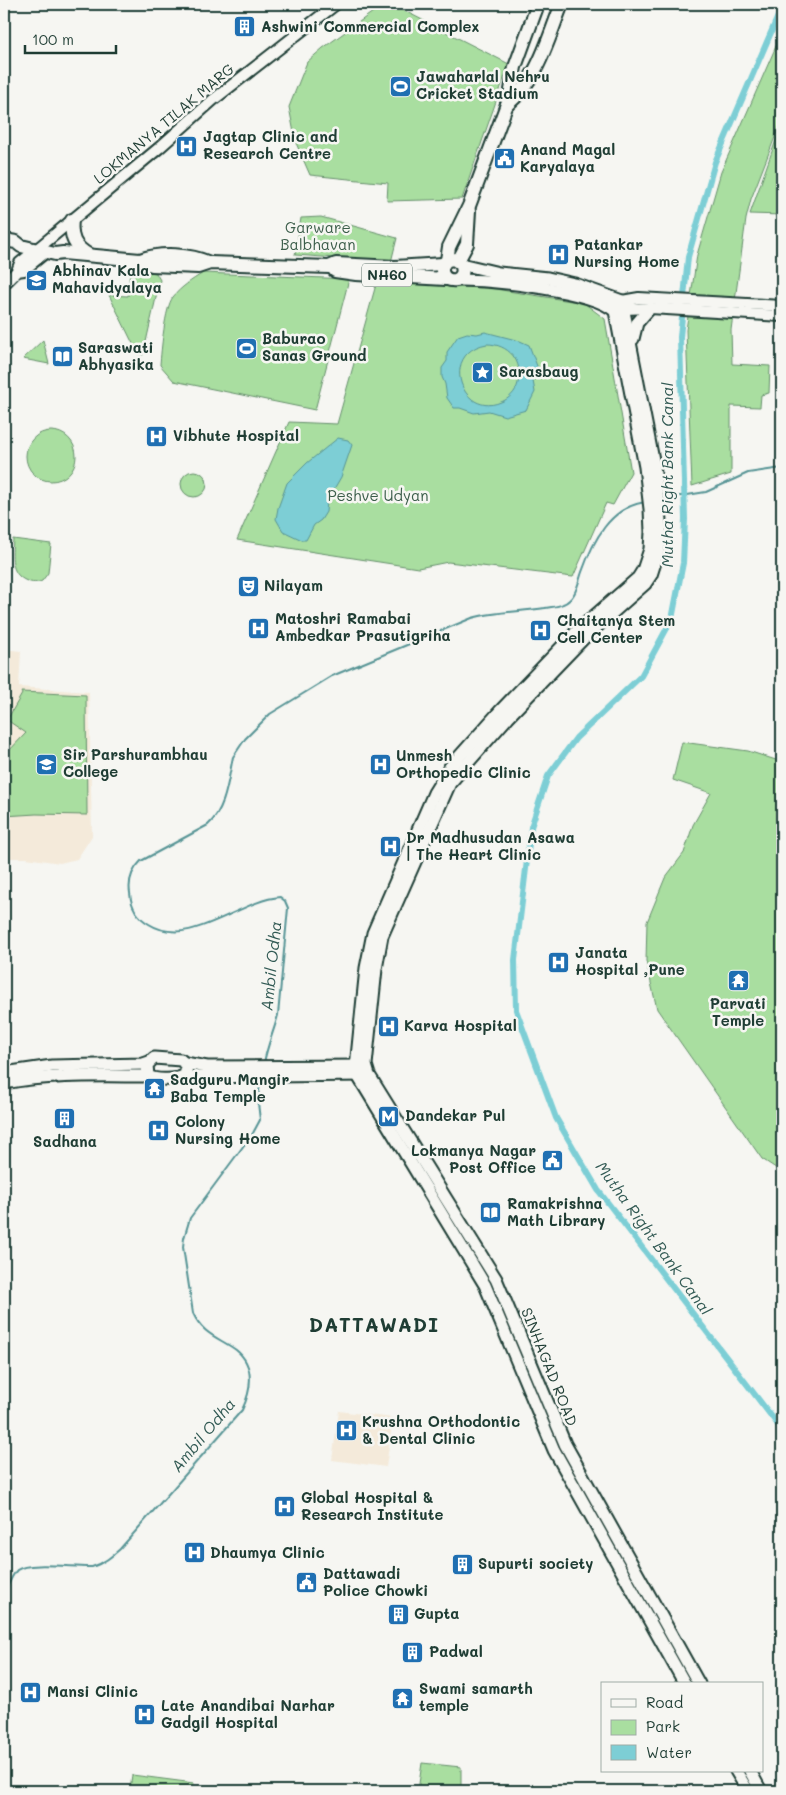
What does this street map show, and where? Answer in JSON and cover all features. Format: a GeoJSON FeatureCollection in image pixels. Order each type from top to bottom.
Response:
{"type":"FeatureCollection","features":[{"type":"Feature","properties":{"kind":"highway"},"geometry":{"type":"LineString","coordinates":[[512,99],[515,66],[538,4]]}},
{"type":"Feature","properties":{"kind":"highway"},"geometry":{"type":"LineString","coordinates":[[422,266],[449,246],[469,206],[512,99],[545,4]]}},
{"type":"Feature","properties":{"kind":"highway"},"geometry":{"type":"LineString","coordinates":[[512,99],[554,4]]}},
{"type":"Feature","properties":{"kind":"highway"},"geometry":{"type":"LineString","coordinates":[[512,99],[534,74],[562,4]]}},
{"type":"Feature","properties":{"kind":"highway"},"geometry":{"type":"LineString","coordinates":[[449,246],[452,262],[463,271],[462,275],[451,280],[442,274],[452,262],[467,244],[469,206]]}},
{"type":"Feature","properties":{"kind":"highway"},"geometry":{"type":"LineString","coordinates":[[72,220],[73,242],[82,251],[91,256]]}},
{"type":"Feature","properties":{"kind":"highway","name":"NH60"},"geometry":{"type":"LineString","coordinates":[[10,241],[20,246],[56,247],[63,253],[140,260],[153,255],[198,258],[210,263],[329,267],[336,264],[395,267],[422,266],[452,262]]}},
{"type":"Feature","properties":{"kind":"highway","name":"NH60"},"geometry":{"type":"LineString","coordinates":[[329,267],[336,272],[451,280]]}},
{"type":"Feature","properties":{"kind":"main road","name":"LOKMANYA TILAK MARG"},"geometry":{"type":"LineString","coordinates":[[4,284],[17,271],[20,264],[42,248],[72,220],[159,148],[213,100],[336,4]]}},
{"type":"Feature","properties":{"kind":"main road"},"geometry":{"type":"LineString","coordinates":[[4,1083],[72,1075],[148,1076],[154,1078],[184,1077],[207,1072],[363,1070],[370,943],[378,919],[442,778],[501,710],[576,632],[638,578],[643,570],[650,549],[654,508],[653,490],[632,345],[618,307],[575,284],[548,278],[499,273],[452,262]]}},
{"type":"Feature","properties":{"kind":"main road"},"geometry":{"type":"LineString","coordinates":[[451,280],[494,282],[546,288],[618,307],[639,298],[654,306],[738,309],[782,306]]}},
{"type":"Feature","properties":{"kind":"main road"},"geometry":{"type":"LineString","coordinates":[[632,345],[637,323],[654,306]]}},
{"type":"Feature","properties":{"kind":"main road"},"geometry":{"type":"LineString","coordinates":[[618,307],[645,467],[653,490]]}},
{"type":"Feature","properties":{"kind":"main road"},"geometry":{"type":"LineString","coordinates":[[738,309],[782,316]]}},
{"type":"Feature","properties":{"kind":"main road"},"geometry":{"type":"LineString","coordinates":[[4,1073],[52,1066],[143,1064],[159,1057],[181,1060],[207,1072]]}},
{"type":"Feature","properties":{"kind":"main road"},"geometry":{"type":"LineString","coordinates":[[148,1076],[146,1069],[149,1062]]}},
{"type":"Feature","properties":{"kind":"main road"},"geometry":{"type":"LineString","coordinates":[[184,1077],[187,1069],[185,1063]]}},
{"type":"Feature","properties":{"kind":"main road","name":"SINHAGAD ROAD"},"geometry":{"type":"LineString","coordinates":[[363,1070],[425,1175],[486,1285],[554,1450],[684,1682]]}},
{"type":"Feature","properties":{"kind":"main road","name":"SINHAGAD ROAD"},"geometry":{"type":"LineString","coordinates":[[425,1175],[496,1279],[565,1444],[698,1682]]}},
{"type":"Feature","properties":{"kind":"main road"},"geometry":{"type":"LineString","coordinates":[[737,1772],[748,1791]]}},
{"type":"Feature","properties":{"kind":"main road"},"geometry":{"type":"LineString","coordinates":[[751,1772],[761,1791]]}},
{"type":"Feature","properties":{"kind":"shaded area","name":"Sir Parshurambhau College"},"geometry":{"type":"Polygon","coordinates":[[[4,649],[21,651],[19,687],[89,692],[92,836],[77,859],[60,863],[26,858],[4,858],[4,649]]]}},
{"type":"Feature","properties":{"kind":"shaded area"},"geometry":{"type":"Polygon","coordinates":[[[339,1411],[393,1418],[386,1467],[332,1460],[339,1411]]]}},
{"type":"Feature","properties":{"kind":"green space","name":"Jawaharlal Nehru Cricket Stadium"},"geometry":{"type":"Polygon","coordinates":[[[384,4],[391,4],[509,64],[462,199],[387,201],[388,183],[310,175],[296,143],[289,107],[307,62],[323,48],[384,4]]]}},
{"type":"Feature","properties":{"kind":"green space"},"geometry":{"type":"Polygon","coordinates":[[[777,44],[782,47],[782,119],[751,199],[746,219],[731,330],[732,364],[770,366],[769,393],[761,395],[760,407],[731,406],[731,474],[692,486],[686,330],[697,255],[721,172],[777,44]]]}},
{"type":"Feature","properties":{"kind":"green space"},"geometry":{"type":"Polygon","coordinates":[[[782,123],[782,215],[750,214],[782,123]]]}},
{"type":"Feature","properties":{"kind":"green space","name":"Garware Balbhavan"},"geometry":{"type":"Polygon","coordinates":[[[321,217],[397,238],[391,262],[295,255],[301,218],[321,217]]]}},
{"type":"Feature","properties":{"kind":"green space"},"geometry":{"type":"Polygon","coordinates":[[[130,269],[156,273],[160,280],[143,355],[138,354],[109,295],[128,296],[130,269]]]}},
{"type":"Feature","properties":{"kind":"green space","name":"Baburao Sanas Ground"},"geometry":{"type":"Polygon","coordinates":[[[203,273],[349,279],[315,410],[174,381],[160,365],[164,330],[170,302],[180,290],[203,273]]]}},
{"type":"Feature","properties":{"kind":"green space","name":"Peshve Udyan"},"geometry":{"type":"Polygon","coordinates":[[[377,281],[495,289],[584,303],[605,319],[631,472],[613,505],[606,503],[573,577],[448,562],[418,568],[237,540],[289,422],[337,424],[377,281]]]}},
{"type":"Feature","properties":{"kind":"green space"},"geometry":{"type":"Polygon","coordinates":[[[43,340],[49,364],[23,359],[43,340]]]}},
{"type":"Feature","properties":{"kind":"green space"},"geometry":{"type":"Polygon","coordinates":[[[51,431],[60,433],[71,442],[76,456],[74,465],[65,476],[51,481],[42,479],[31,470],[26,456],[28,447],[37,436],[51,431]]]}},
{"type":"Feature","properties":{"kind":"green space"},"geometry":{"type":"Polygon","coordinates":[[[194,471],[203,475],[207,484],[203,493],[194,497],[185,493],[181,484],[185,475],[194,471]]]}},
{"type":"Feature","properties":{"kind":"green space"},"geometry":{"type":"Polygon","coordinates":[[[13,539],[51,544],[48,573],[42,581],[29,582],[17,574],[13,563],[13,539]]]}},
{"type":"Feature","properties":{"kind":"green space","name":"Sir Parshurambhau College"},"geometry":{"type":"Polygon","coordinates":[[[21,692],[86,695],[87,815],[36,814],[4,816],[4,756],[26,733],[7,720],[22,694],[21,692]]]}},
{"type":"Feature","properties":{"kind":"green space"},"geometry":{"type":"Polygon","coordinates":[[[682,742],[748,751],[782,762],[782,1172],[762,1159],[657,1009],[646,961],[647,922],[665,878],[684,853],[693,825],[711,793],[673,780],[682,742]]]}},
{"type":"Feature","properties":{"kind":"green space"},"geometry":{"type":"Polygon","coordinates":[[[422,1763],[461,1767],[461,1791],[418,1791],[422,1763]]]}},
{"type":"Feature","properties":{"kind":"green space"},"geometry":{"type":"Polygon","coordinates":[[[132,1775],[194,1783],[192,1791],[130,1791],[132,1775]]]}},
{"type":"Feature","properties":{"kind":"water"},"geometry":{"type":"Polygon","coordinates":[[[485,332],[529,345],[540,374],[533,381],[535,392],[526,410],[505,416],[489,411],[474,413],[454,408],[447,398],[442,368],[447,361],[447,352],[458,336],[467,333],[477,334],[485,332]],[[487,344],[472,349],[463,359],[460,370],[461,382],[466,393],[475,401],[487,405],[507,399],[517,386],[519,375],[519,368],[513,355],[502,347],[487,344]]]}},
{"type":"Feature","properties":{"kind":"water"},"geometry":{"type":"Polygon","coordinates":[[[338,438],[348,440],[352,445],[341,477],[327,501],[326,512],[321,520],[314,525],[306,540],[302,540],[283,531],[276,519],[278,508],[287,483],[307,463],[338,438]]]}},
{"type":"Feature","properties":{"kind":"waterway","name":"Mutha Right Bank Canal"},"geometry":{"type":"LineString","coordinates":[[782,7],[715,162],[688,257],[680,337],[685,519],[683,563],[672,619],[641,676],[576,738],[548,776],[531,827],[515,960],[516,1010],[556,1118],[598,1190],[782,1430]]}},
{"type":"Feature","properties":{"kind":"waterway","name":"Ambil Odha"},"geometry":{"type":"LineString","coordinates":[[662,499],[706,492],[748,473],[782,468]]}},
{"type":"Feature","properties":{"kind":"waterway","name":"Ambil Odha"},"geometry":{"type":"LineString","coordinates":[[264,1063],[278,1015],[288,908],[285,901],[280,897],[264,900],[198,928],[181,931],[165,930],[149,924],[138,915],[133,907],[130,884],[135,868],[141,861],[208,825],[223,803],[233,757],[245,739],[270,714],[332,676],[472,618],[490,614],[554,607],[567,602],[576,590],[592,549],[604,527],[622,511],[633,505],[645,502]]}},
{"type":"Feature","properties":{"kind":"waterway","name":"Ambil Odha"},"geometry":{"type":"LineString","coordinates":[[4,1595],[9,1582],[17,1570],[23,1567],[41,1565],[92,1567],[110,1557],[120,1549],[242,1410],[248,1395],[250,1379],[247,1363],[236,1350],[206,1331],[193,1313],[183,1247],[190,1218],[253,1133],[260,1120],[258,1103],[260,1080]]}},
{"type":"Feature","properties":{"kind":"place","name":"Ashwini Commercial Complex"},"geometry":{"type":"Point","coordinates":[245,27]}},
{"type":"Feature","properties":{"kind":"place","name":"Jawaharlal Nehru Cricket Stadium"},"geometry":{"type":"Point","coordinates":[400,86]}},
{"type":"Feature","properties":{"kind":"place","name":"Jagtap Clinic and Research Centre"},"geometry":{"type":"Point","coordinates":[187,146]}},
{"type":"Feature","properties":{"kind":"place","name":"Anand Magal Karyalaya"},"geometry":{"type":"Point","coordinates":[504,159]}},
{"type":"Feature","properties":{"kind":"place","name":"Patankar Nursing Home"},"geometry":{"type":"Point","coordinates":[558,254]}},
{"type":"Feature","properties":{"kind":"place","name":"Abhinav Kala Mahavidyalaya"},"geometry":{"type":"Point","coordinates":[36,280]}},
{"type":"Feature","properties":{"kind":"place","name":"Baburao Sanas Ground"},"geometry":{"type":"Point","coordinates":[246,348]}},
{"type":"Feature","properties":{"kind":"place","name":"Saraswati Abhyasika"},"geometry":{"type":"Point","coordinates":[62,357]}},
{"type":"Feature","properties":{"kind":"place","name":"Sarasbaug"},"geometry":{"type":"Point","coordinates":[483,372]}},
{"type":"Feature","properties":{"kind":"place","name":"Vibhute Hospital"},"geometry":{"type":"Point","coordinates":[157,436]}},
{"type":"Feature","properties":{"kind":"place","name":"Nilayam"},"geometry":{"type":"Point","coordinates":[248,586]}},
{"type":"Feature","properties":{"kind":"place","name":"Matoshri Ramabai Ambedkar Prasutigriha"},"geometry":{"type":"Point","coordinates":[259,628]}},
{"type":"Feature","properties":{"kind":"place","name":"Chaitanya Stem Cell Center"},"geometry":{"type":"Point","coordinates":[541,630]}},
{"type":"Feature","properties":{"kind":"place","name":"Sir Parshurambhau College"},"geometry":{"type":"Point","coordinates":[47,764]}},
{"type":"Feature","properties":{"kind":"place","name":"Unmesh Orthopedic Clinic"},"geometry":{"type":"Point","coordinates":[380,765]}},
{"type":"Feature","properties":{"kind":"place","name":"Dr Madhusudan Asawa | The Heart Clinic"},"geometry":{"type":"Point","coordinates":[390,847]}},
{"type":"Feature","properties":{"kind":"place","name":"Janata Hospital ,Pune"},"geometry":{"type":"Point","coordinates":[559,962]}},
{"type":"Feature","properties":{"kind":"place","name":"Parvati Temple"},"geometry":{"type":"Point","coordinates":[738,981]}},
{"type":"Feature","properties":{"kind":"place","name":"Karva Hospital"},"geometry":{"type":"Point","coordinates":[388,1026]}},
{"type":"Feature","properties":{"kind":"place","name":"Sadguru Mangir Baba Temple"},"geometry":{"type":"Point","coordinates":[154,1089]}},
{"type":"Feature","properties":{"kind":"place","name":"Dandekar Pul"},"geometry":{"type":"Point","coordinates":[389,1116]}},
{"type":"Feature","properties":{"kind":"place","name":"Sadhana"},"geometry":{"type":"Point","coordinates":[65,1119]}},
{"type":"Feature","properties":{"kind":"place","name":"Colony Nursing Home"},"geometry":{"type":"Point","coordinates":[159,1131]}},
{"type":"Feature","properties":{"kind":"place","name":"Lokmanya Nagar Post Office"},"geometry":{"type":"Point","coordinates":[552,1160]}},
{"type":"Feature","properties":{"kind":"place","name":"Ramakrishna Math Library"},"geometry":{"type":"Point","coordinates":[491,1213]}},
{"type":"Feature","properties":{"kind":"place","name":"Krushna Orthodontic & Dental Clinic"},"geometry":{"type":"Point","coordinates":[346,1431]}},
{"type":"Feature","properties":{"kind":"place","name":"Global Hospital & Research Institute"},"geometry":{"type":"Point","coordinates":[285,1507]}},
{"type":"Feature","properties":{"kind":"place","name":"Dhaumya Clinic"},"geometry":{"type":"Point","coordinates":[194,1553]}},
{"type":"Feature","properties":{"kind":"place","name":"Supurti society"},"geometry":{"type":"Point","coordinates":[462,1564]}},
{"type":"Feature","properties":{"kind":"place","name":"Dattawadi Police Chowki"},"geometry":{"type":"Point","coordinates":[307,1583]}},
{"type":"Feature","properties":{"kind":"place","name":"Gupta"},"geometry":{"type":"Point","coordinates":[398,1614]}},
{"type":"Feature","properties":{"kind":"place","name":"Padwal"},"geometry":{"type":"Point","coordinates":[413,1652]}},
{"type":"Feature","properties":{"kind":"place","name":"Mansi Clinic"},"geometry":{"type":"Point","coordinates":[31,1692]}},
{"type":"Feature","properties":{"kind":"place","name":"Swami samarth temple"},"geometry":{"type":"Point","coordinates":[403,1698]}},
{"type":"Feature","properties":{"kind":"place","name":"Late Anandibai Narhar Gadgil Hospital"},"geometry":{"type":"Point","coordinates":[145,1715]}},
{"type":"Feature","properties":{"kind":"district","name":"DATTAWADI"},"geometry":{"type":"Point","coordinates":[374,1325]}}]}
